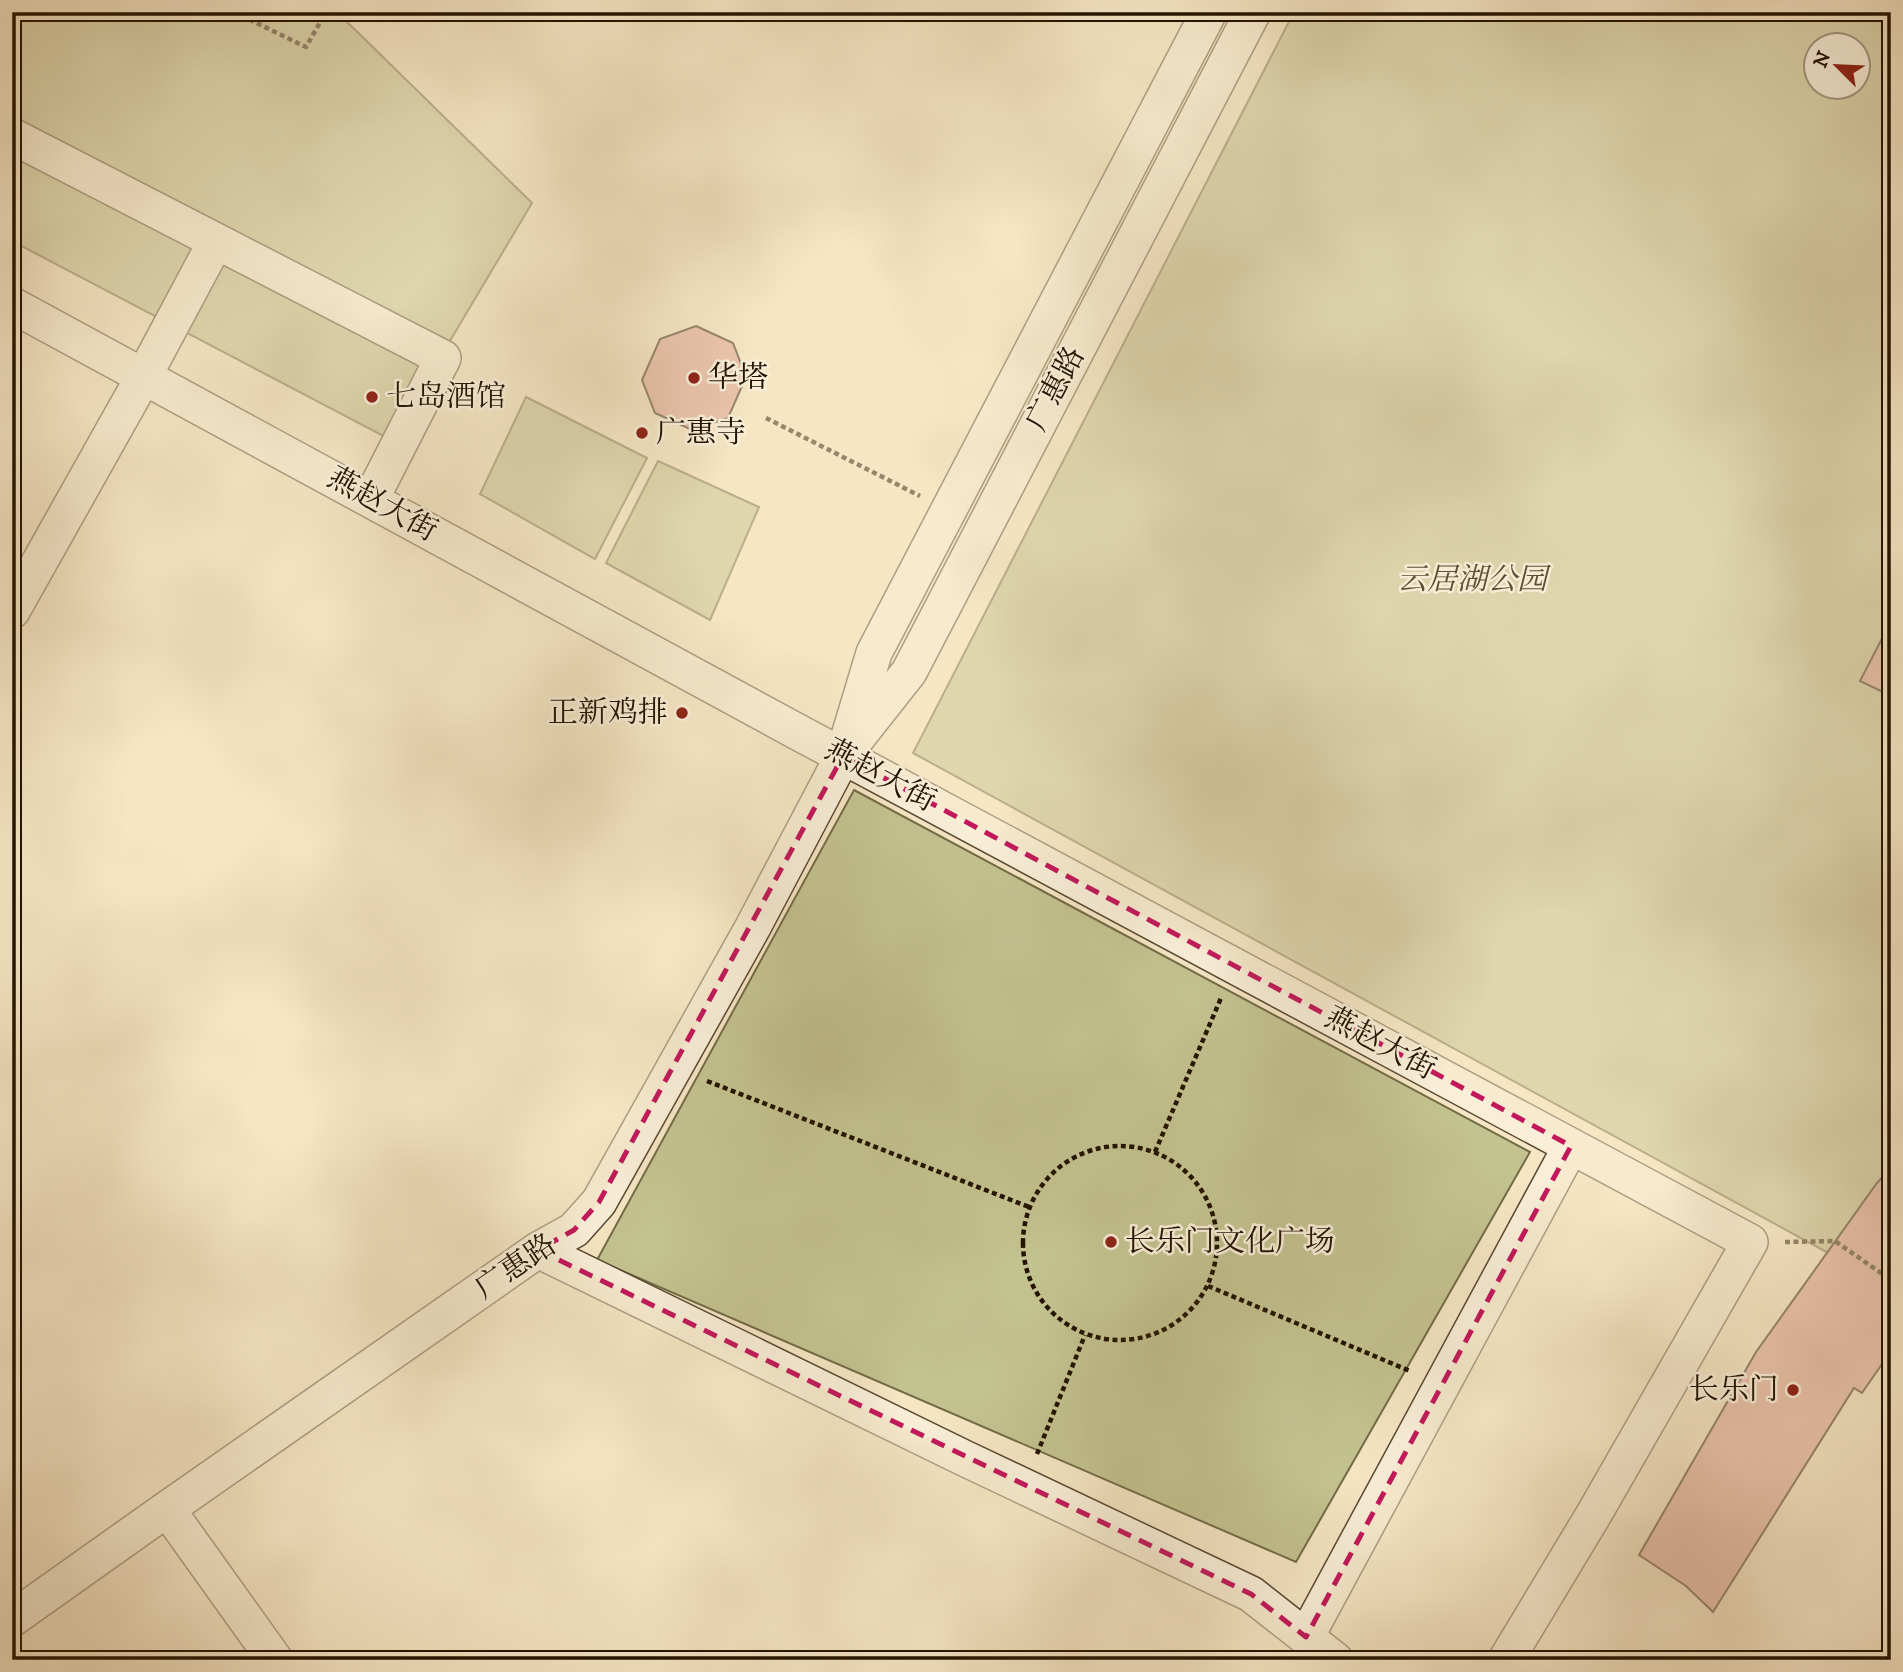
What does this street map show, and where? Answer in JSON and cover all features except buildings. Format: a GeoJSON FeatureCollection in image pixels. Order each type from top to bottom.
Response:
{"type":"FeatureCollection","features":[{"type":"Feature","properties":{"kind":"street","name":"广惠路"},"geometry":{"type":"LineString","coordinates":[[12,1619],[538,1250],[574,1230],[599,1202],[753,927],[842,756],[874,653],[1209,12]]}},
{"type":"Feature","properties":{"kind":"street","name":"广惠路"},"geometry":{"type":"LineString","coordinates":[[842,756],[909,672],[1253,12]]}},
{"type":"Feature","properties":{"kind":"street"},"geometry":{"type":"LineString","coordinates":[[12,136],[443,358],[371,499]]}},
{"type":"Feature","properties":{"kind":"street"},"geometry":{"type":"LineString","coordinates":[[12,611],[144,376],[216,241]]}},
{"type":"Feature","properties":{"kind":"street","name":"燕赵大街"},"geometry":{"type":"LineString","coordinates":[[12,306],[842,756],[1749,1242]]}},
{"type":"Feature","properties":{"kind":"street"},"geometry":{"type":"LineString","coordinates":[[1306,1637],[1571,1146]]}},
{"type":"Feature","properties":{"kind":"street"},"geometry":{"type":"LineString","coordinates":[[1506,1660],[1594,1514],[1749,1242]]}},
{"type":"Feature","properties":{"kind":"street"},"geometry":{"type":"LineString","coordinates":[[538,1250],[1251,1594],[1335,1660]]}},
{"type":"Feature","properties":{"kind":"street"},"geometry":{"type":"LineString","coordinates":[[167,1509],[275,1660]]}},
{"type":"Feature","properties":{"kind":"path"},"geometry":{"type":"LineString","coordinates":[[234,12],[306,47],[326,12]]}},
{"type":"Feature","properties":{"kind":"path"},"geometry":{"type":"LineString","coordinates":[[766,418],[949,510]]}},
{"type":"Feature","properties":{"kind":"path"},"geometry":{"type":"LineString","coordinates":[[1155,1152],[1234,966]]}},
{"type":"Feature","properties":{"kind":"path"},"geometry":{"type":"LineString","coordinates":[[674,1068],[1029,1208]]}},
{"type":"Feature","properties":{"kind":"path"},"geometry":{"type":"LineString","coordinates":[[1105,1146],[1139,1146],[1171,1158],[1196,1180],[1213,1210],[1219,1243],[1212,1277],[1197,1304],[1175,1325],[1146,1338],[1116,1341],[1085,1335],[1059,1320],[1038,1297],[1026,1268],[1022,1238],[1029,1208],[1046,1178],[1073,1157],[1105,1146]]}},
{"type":"Feature","properties":{"kind":"path"},"geometry":{"type":"LineString","coordinates":[[1749,1242],[1835,1241],[1891,1280]]}},
{"type":"Feature","properties":{"kind":"path"},"geometry":{"type":"LineString","coordinates":[[1208,1286],[1442,1384]]}},
{"type":"Feature","properties":{"kind":"path"},"geometry":{"type":"LineString","coordinates":[[1024,1486],[1085,1335]]}},
{"type":"Feature","properties":{"kind":"highlighted area"},"geometry":{"type":"Polygon","coordinates":[[[843,756],[1571,1146],[1306,1637],[1251,1594],[538,1250],[574,1230],[599,1202],[843,756]]]}},
{"type":"Feature","properties":{"kind":"green space"},"geometry":{"type":"Polygon","coordinates":[[[12,12],[337,12],[532,203],[391,440],[12,241],[12,12]]]}},
{"type":"Feature","properties":{"kind":"green space","name":"云居湖公园"},"geometry":{"type":"Polygon","coordinates":[[[1294,12],[1891,12],[1891,1198],[1841,1260],[913,753],[1294,12]]]}},
{"type":"Feature","properties":{"kind":"green space"},"geometry":{"type":"Polygon","coordinates":[[[526,397],[647,458],[595,559],[480,494],[526,397]]]}},
{"type":"Feature","properties":{"kind":"green space"},"geometry":{"type":"Polygon","coordinates":[[[658,461],[759,507],[710,620],[606,563],[658,461]]]}},
{"type":"Feature","properties":{"kind":"green space"},"geometry":{"type":"Polygon","coordinates":[[[854,790],[1530,1152],[1296,1562],[597,1260],[854,790]]]}},
{"type":"Feature","properties":{"kind":"place","name":"华塔"},"geometry":{"type":"Point","coordinates":[694,378]}},
{"type":"Feature","properties":{"kind":"place","name":"七岛酒馆"},"geometry":{"type":"Point","coordinates":[372,397]}},
{"type":"Feature","properties":{"kind":"place","name":"广惠寺"},"geometry":{"type":"Point","coordinates":[642,433]}},
{"type":"Feature","properties":{"kind":"place","name":"正新鸡排"},"geometry":{"type":"Point","coordinates":[682,713]}},
{"type":"Feature","properties":{"kind":"place","name":"长乐门文化广场"},"geometry":{"type":"Point","coordinates":[1111,1242]}},
{"type":"Feature","properties":{"kind":"place","name":"长乐门"},"geometry":{"type":"Point","coordinates":[1793,1390]}}]}
